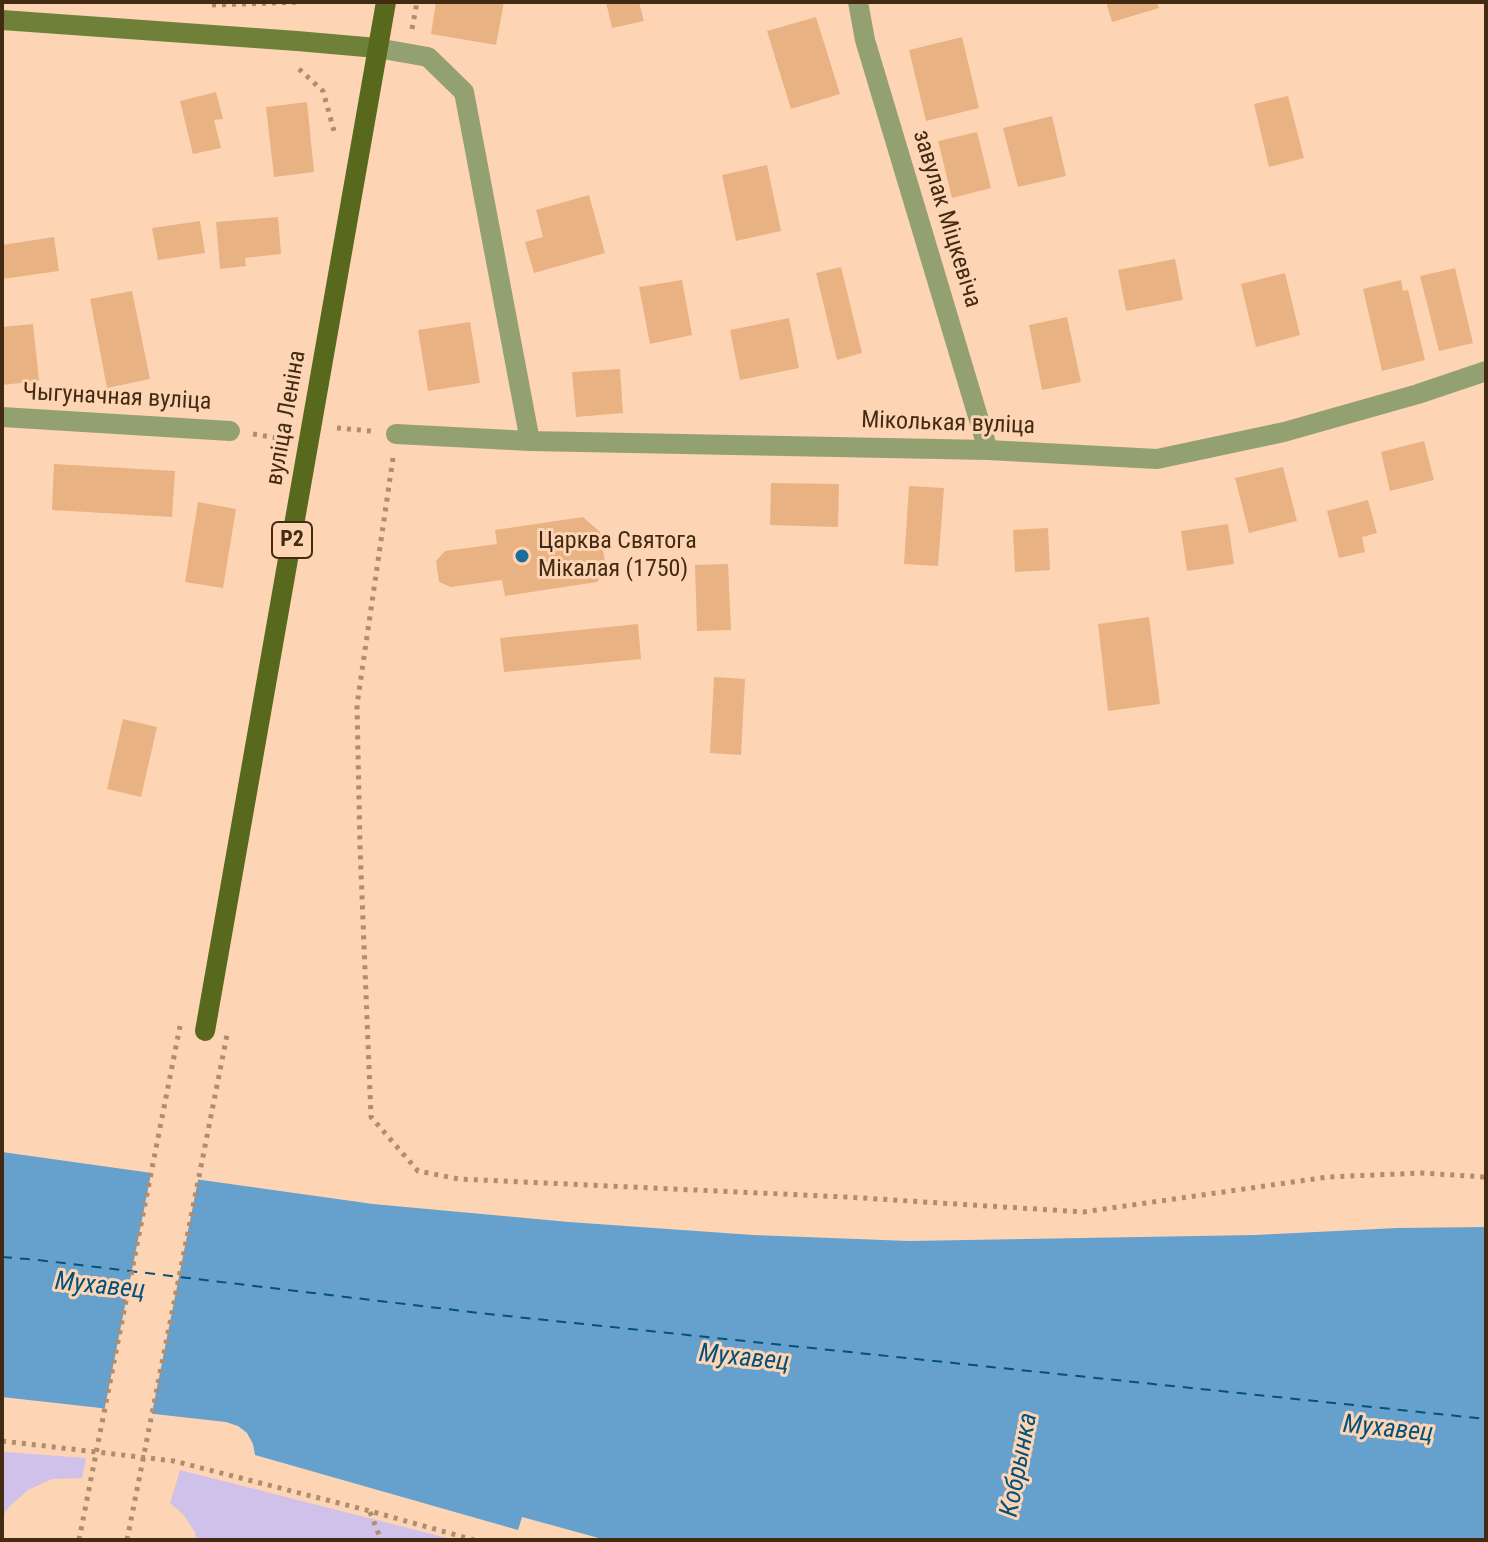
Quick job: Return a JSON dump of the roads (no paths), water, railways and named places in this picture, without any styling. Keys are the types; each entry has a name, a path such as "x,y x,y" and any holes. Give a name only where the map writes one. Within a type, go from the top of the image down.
{"main road":[{"name":"вуліца Леніна","path":"205,1031 386,2"},
{"path":"2,20 377,48"}],"street":[{"name":"завулак Міцкевіча","path":"858,2 865,40 988,450"},
{"path":"377,48 428,57 464,92 530,441"},
{"name":"Міколькая вуліца","path":"396,434 530,441 988,450 1157,459 1284,432 1486,371"},
{"name":"Чыгуначная вуліца","path":"2,417 230,431"}],"water":[{"path":"2,1152 373,1204 753,1235 909,1241 1486,1227 1486,1540 606,1540 522,1517 518,1530 255,1455 247,1433 226,1422 2,1397"}],"place":[{"name":"Царква Святога Мікалая (1750)","path":"522,556"}],"water label":[{"name":"Мухавец","path":"100,1287"},
{"name":"Мухавец","path":"744,1359"},
{"name":"Мухавец","path":"1388,1430"},
{"name":"Кобрынка","path":"1020,1465"}]}
